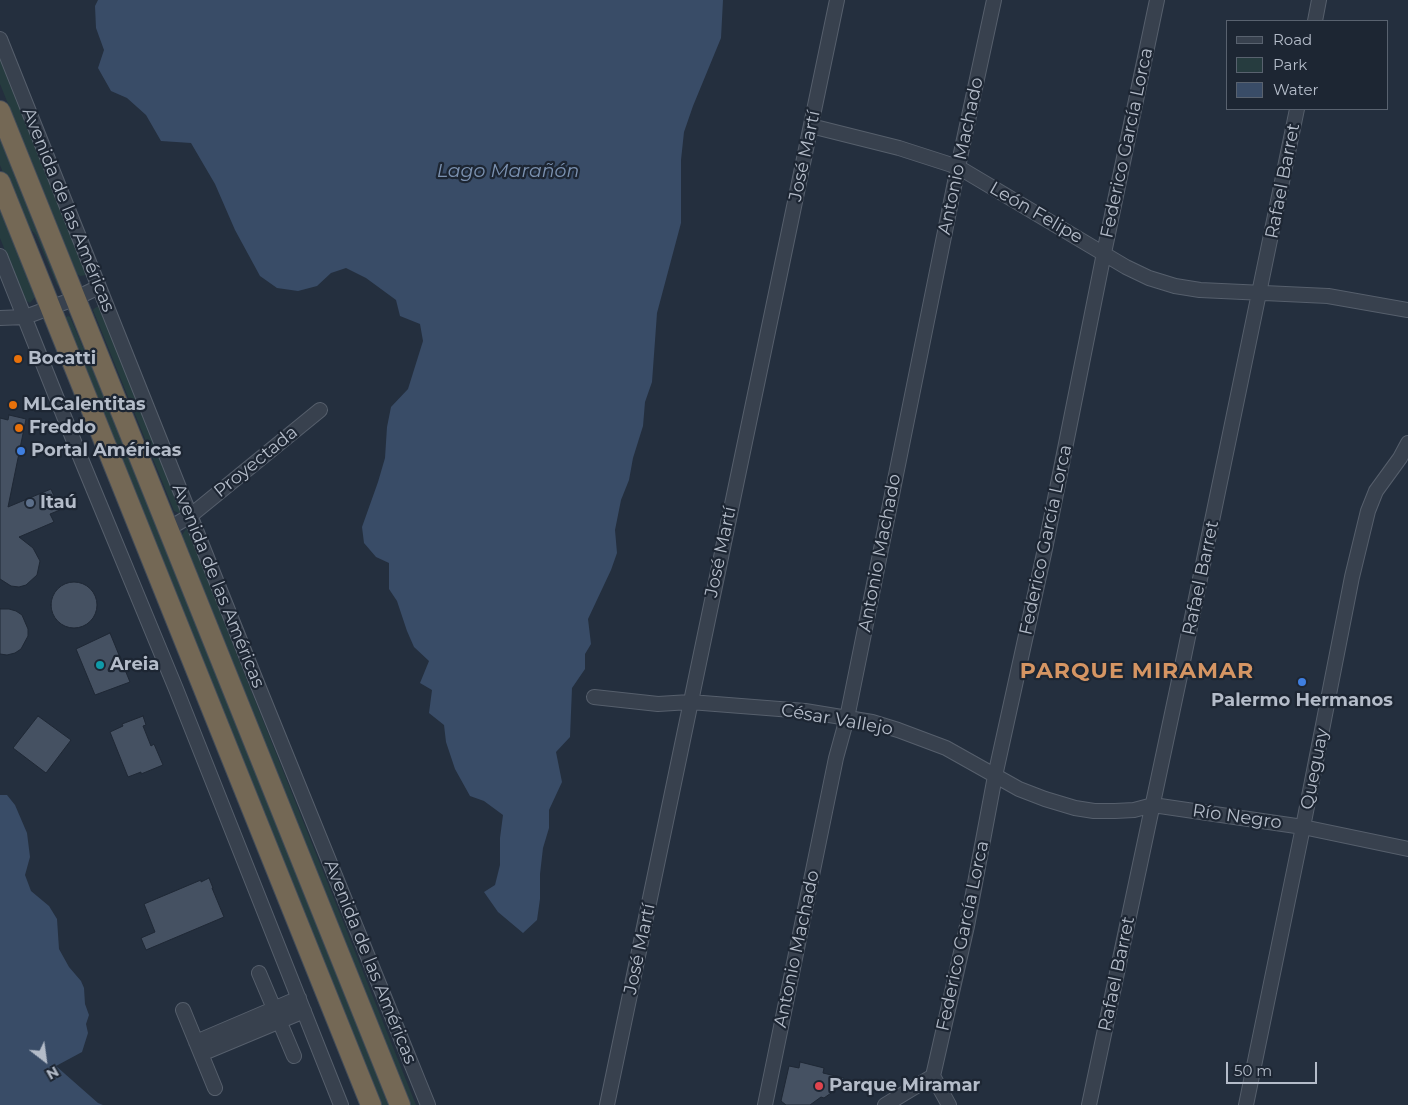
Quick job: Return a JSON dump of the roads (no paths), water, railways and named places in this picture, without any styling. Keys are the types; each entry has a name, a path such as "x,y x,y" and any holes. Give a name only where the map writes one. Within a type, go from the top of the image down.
{"highway":[{"name":"Avenida de las Américas","path":"0,111 74,299 400,1105"},
{"path":"0,182 371,1105"}],"street":[{"name":"José Martí","path":"607,1105 837,0"},
{"name":"Antonio Machado","path":"765,1105 836,758 847,718 958,167 994,0"},
{"name":"Federico García Lorca","path":"933,1076 967,926 995,776 1047,539 1157,0"},
{"path":"1315,20 1319,0"},
{"name":"Avenida de las Américas","path":"0,39 428,1105"},
{"name":"Rafael Barret","path":"1089,1105 1297,110"},
{"name":"León Felipe","path":"811,126 900,148 958,167 1126,267 1149,278 1175,286 1200,290 1328,296 1408,310"},
{"path":"0,256 342,1105"},
{"path":"0,318 25,317 74,299 99,287"},
{"name":"Proyectada","path":"168,530 190,516 320,410"},
{"name":"Queguay","path":"1246,1105 1352,578 1368,511 1376,491 1400,458 1408,443"},
{"name":"César Vallejo","path":"594,697 658,704 690,702 805,711 872,722 946,748 1019,789 1075,808 1094,811 1115,811 1134,810 1153,805"},
{"name":"Río Negro","path":"1153,805 1303,827 1408,849"},
{"path":"259,973 294,1056"},
{"path":"198,1048 302,1004"},
{"path":"183,1010 215,1088"},
{"path":"885,1105 933,1076 949,1105"}],"water":[{"name":"Lago Marañón","path":"98,0 723,0 721,38 684,132 681,160 681,223 657,313 652,382 645,402 643,426 633,458 629,480 621,500 615,530 617,553 588,619 591,644 585,654 585,669 572,688 570,737 556,752 562,782 549,810 549,828 543,848 540,874 540,899 537,920 523,933 498,912 484,892 495,885 500,865 500,838 503,815 484,801 470,796 455,769 446,742 444,725 429,713 432,690 420,683 429,661 414,647 397,601 389,589 389,563 376,557 364,543 362,527 385,458 387,427 391,407 408,389 423,341 420,324 400,316 396,300 366,278 346,268 331,273 317,286 298,291 277,288 260,276 235,230 215,184 191,143 161,141 146,115 127,98 111,91 98,68 104,50 96,28 95,6"},
{"path":"0,795 7,795 15,805 27,833 30,857 25,875 31,891 49,906 57,919 59,949 84,988 85,1004 89,1015 86,1024 88,1033 82,1052 56,1066 98,1103 103,1105 0,1105"}],"place":[{"name":"Bocatti","path":"18,359"},
{"name":"MLCalentitas","path":"13,405"},
{"name":"Freddo","path":"19,428"},
{"name":"Portal Américas","path":"21,451"},
{"name":"Itaú","path":"30,503"},
{"name":"Areia","path":"100,665"},
{"name":"Palermo Hermanos","path":"1302,682"},
{"name":"Parque Miramar","path":"819,1086"}],"district":[{"name":"PARQUE MIRAMAR","path":"1137,672"}]}
